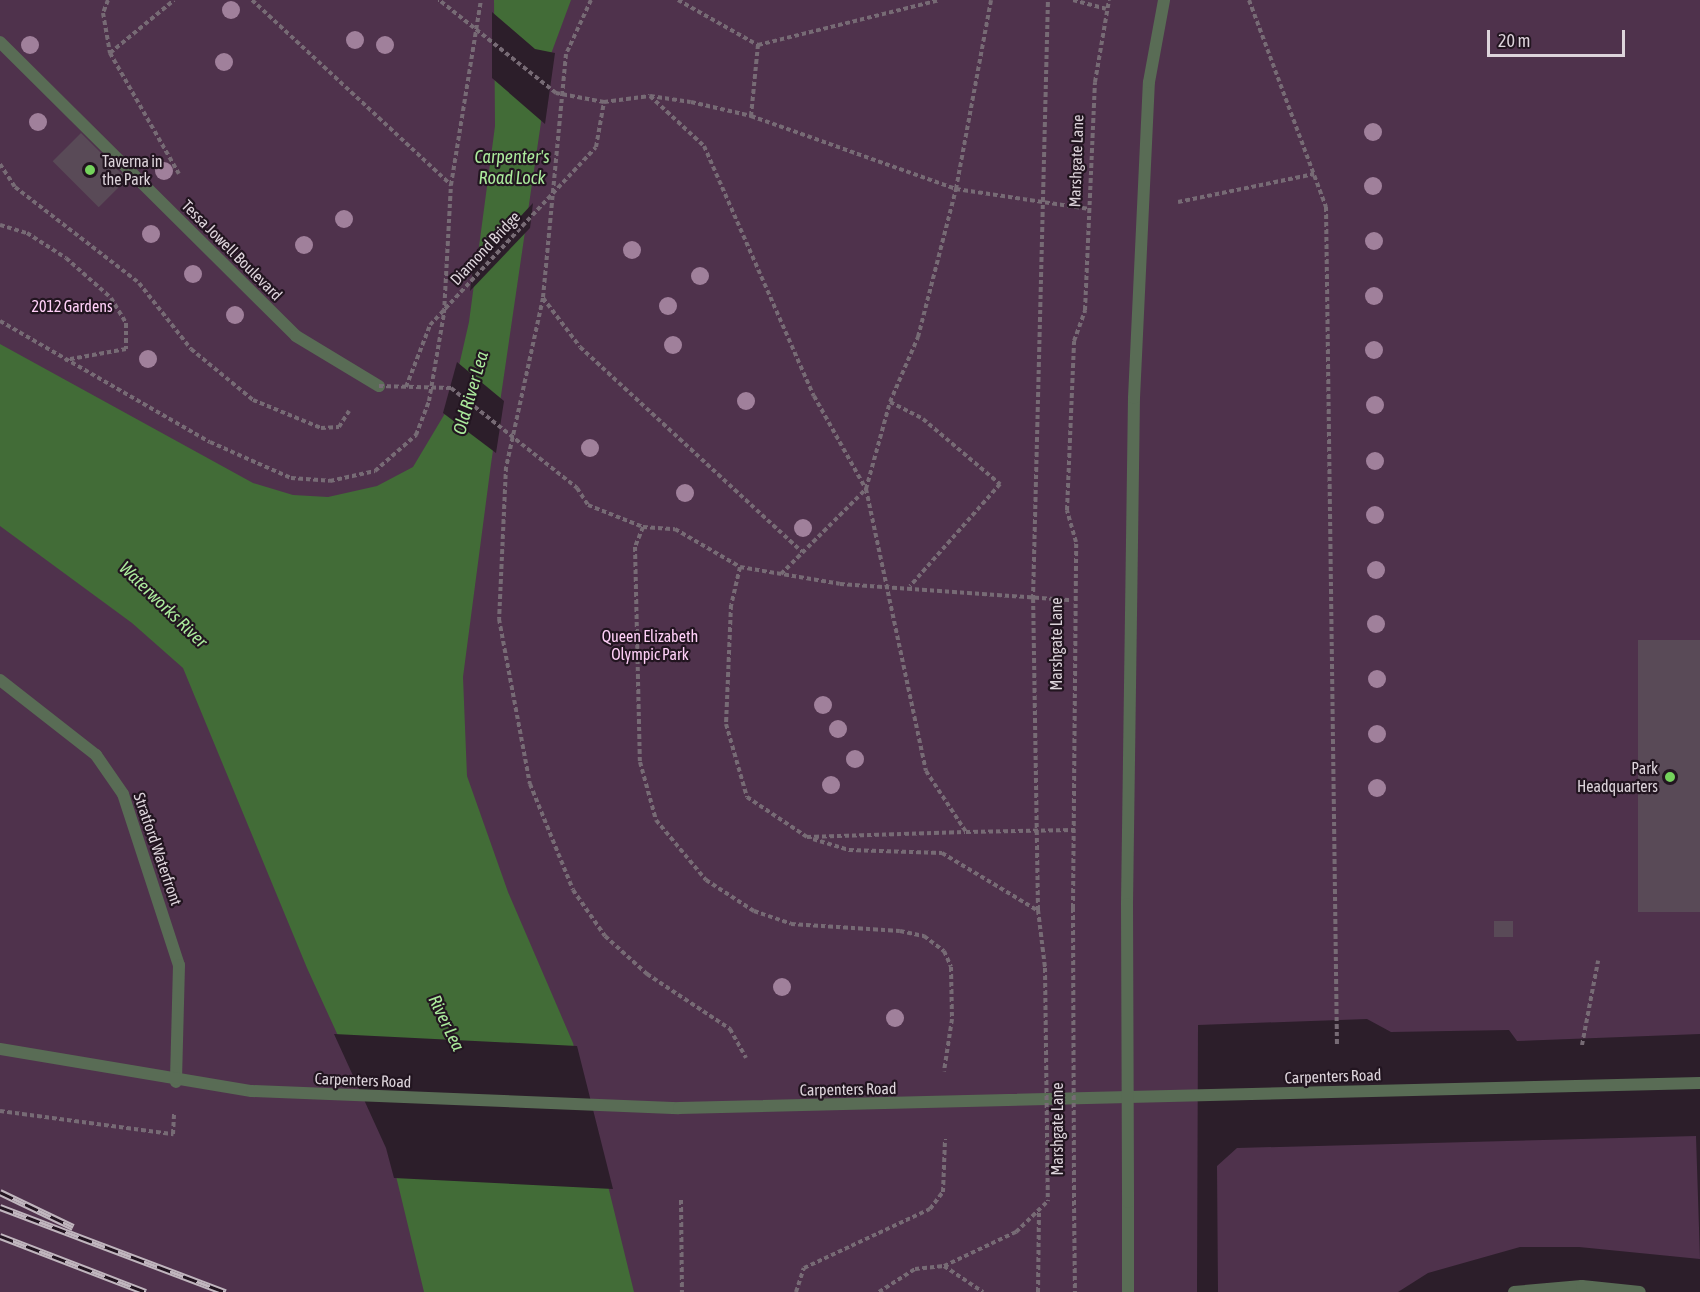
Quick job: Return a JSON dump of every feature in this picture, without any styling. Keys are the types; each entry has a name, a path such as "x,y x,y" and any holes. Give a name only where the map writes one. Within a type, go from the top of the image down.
{"street":[{"path":"1128,1292 1127,904 1134,387 1149,82 1164,0"},
{"name":"Tessa Jowell Boulevard","path":"0,42 296,336 379,386"},
{"name":"Stratford Waterfront","path":"0,680 96,755 123,794 179,965 176,1082"},
{"name":"Carpenters Road","path":"0,1049 176,1082 307,1095 624,1105 944,1105 1700,1083"},
{"path":"1514,1292 1582,1286 1640,1292"}],"path":[{"path":"108,0 103,13 110,52 183,182"},
{"path":"110,52 174,0"},
{"path":"252,0 452,184"},
{"path":"438,0 556,93 604,102 650,96 751,116 956,189 1090,209"},
{"path":"0,321 64,360 210,442 291,478 330,481 375,471 416,435 429,401 444,313 452,184 481,0"},
{"path":"591,0 566,54 543,298 502,509 499,619 530,784 573,890 605,936 647,974 730,1029 746,1058"},
{"path":"678,0 758,45 940,0"},
{"path":"781,574 866,489 890,402 918,337 956,189 991,0"},
{"path":"879,1292 915,1269 944,1266 1016,1232 1048,1202 1045,968 1038,910 1040,828 1033,599 1048,0"},
{"path":"1073,0 1107,9"},
{"name":"Marshgate Lane","path":"1074,1292 1073,908 1075,830 1071,600 1076,542 1067,510 1074,341 1086,310 1095,82 1109,0"},
{"path":"1249,0 1326,207 1337,1045"},
{"path":"751,116 758,45"},
{"path":"650,96 704,146 814,396 866,489 926,771 966,832"},
{"name":"Diamond Bridge","path":"406,387 429,325 596,147 604,102"},
{"path":"0,164 15,187 122,268 191,349 253,400 321,428 339,427 349,411"},
{"path":"1178,202 1314,174"},
{"path":"0,225 27,233 66,258 111,298 126,322 126,349 64,360"},
{"path":"543,298 580,346 802,552"},
{"path":"379,386 451,388 577,488 588,505 643,527 675,529 740,567 781,574 885,585 1033,599 1071,600"},
{"path":"890,402 922,419 1000,484 909,587"},
{"path":"643,527 635,547 640,762 656,820 706,880 754,911 791,924 900,931 924,936 944,951 951,967 944,1074"},
{"path":"740,567 730,605 726,724 747,797 807,837 849,849 942,853 1038,910"},
{"path":"807,837 1040,828 1075,830"},
{"path":"1582,1045 1598,961"},
{"path":"0,1111 173,1134"},
{"path":"796,1292 804,1268 930,1209 943,1192 945,1138"},
{"path":"681,1200 682,1292"},
{"path":"1038,1292 1039,1210"},
{"path":"944,1266 983,1292"}],"green space":[{"name":"Queen Elizabeth Olympic Park","path":"0,0 1700,0 1700,1034 1517,1041 1509,1030 1391,1032 1367,1019 1198,1025 1197,1292 0,1292"},
{"path":"1696,1136 1700,1259 1579,1247 1520,1247 1428,1273 1398,1292 1218,1292 1217,1166 1237,1148"}],"water":[{"path":"494,0 571,0 551,54 491,464 463,677 467,776 508,892 573,1043 634,1292 424,1292 389,1147 307,968 183,668 132,623 0,526 0,344 253,483 293,495 328,497 377,486 413,467 450,405 469,322 495,126"}],"pier":[{"path":"492,12 535,49 555,53 545,124 492,78"},
{"path":"533,203 530,228 470,291 473,267"},
{"path":"457,362 504,401 496,453 443,413"},
{"path":"334,1034 577,1046 613,1189 394,1178 386,1148"}],"building":[{"name":"Taverna in the Park","path":"81,133 127,179 99,207 53,161"},
{"name":"Park Headquarters","path":"1638,640 1700,640 1700,912 1638,912"},
{"path":"1494,921 1513,921 1513,937 1494,937"}],"railway":[{"path":"0,1192 73,1227"},
{"path":"0,1207 225,1292"},
{"path":"0,1236 146,1292"}],"place":[{"name":"Taverna in the Park","path":"90,170"},
{"name":"Park Headquarters","path":"1670,777"}],"water label":[{"name":"Carpenter's Road Lock","path":"512,168"},
{"name":"Old River Lea","path":"471,393"},
{"name":"Waterworks River","path":"163,605"},
{"name":"River Lea","path":"446,1023"}],"park label":[{"name":"2012 Gardens","path":"72,306"}]}
